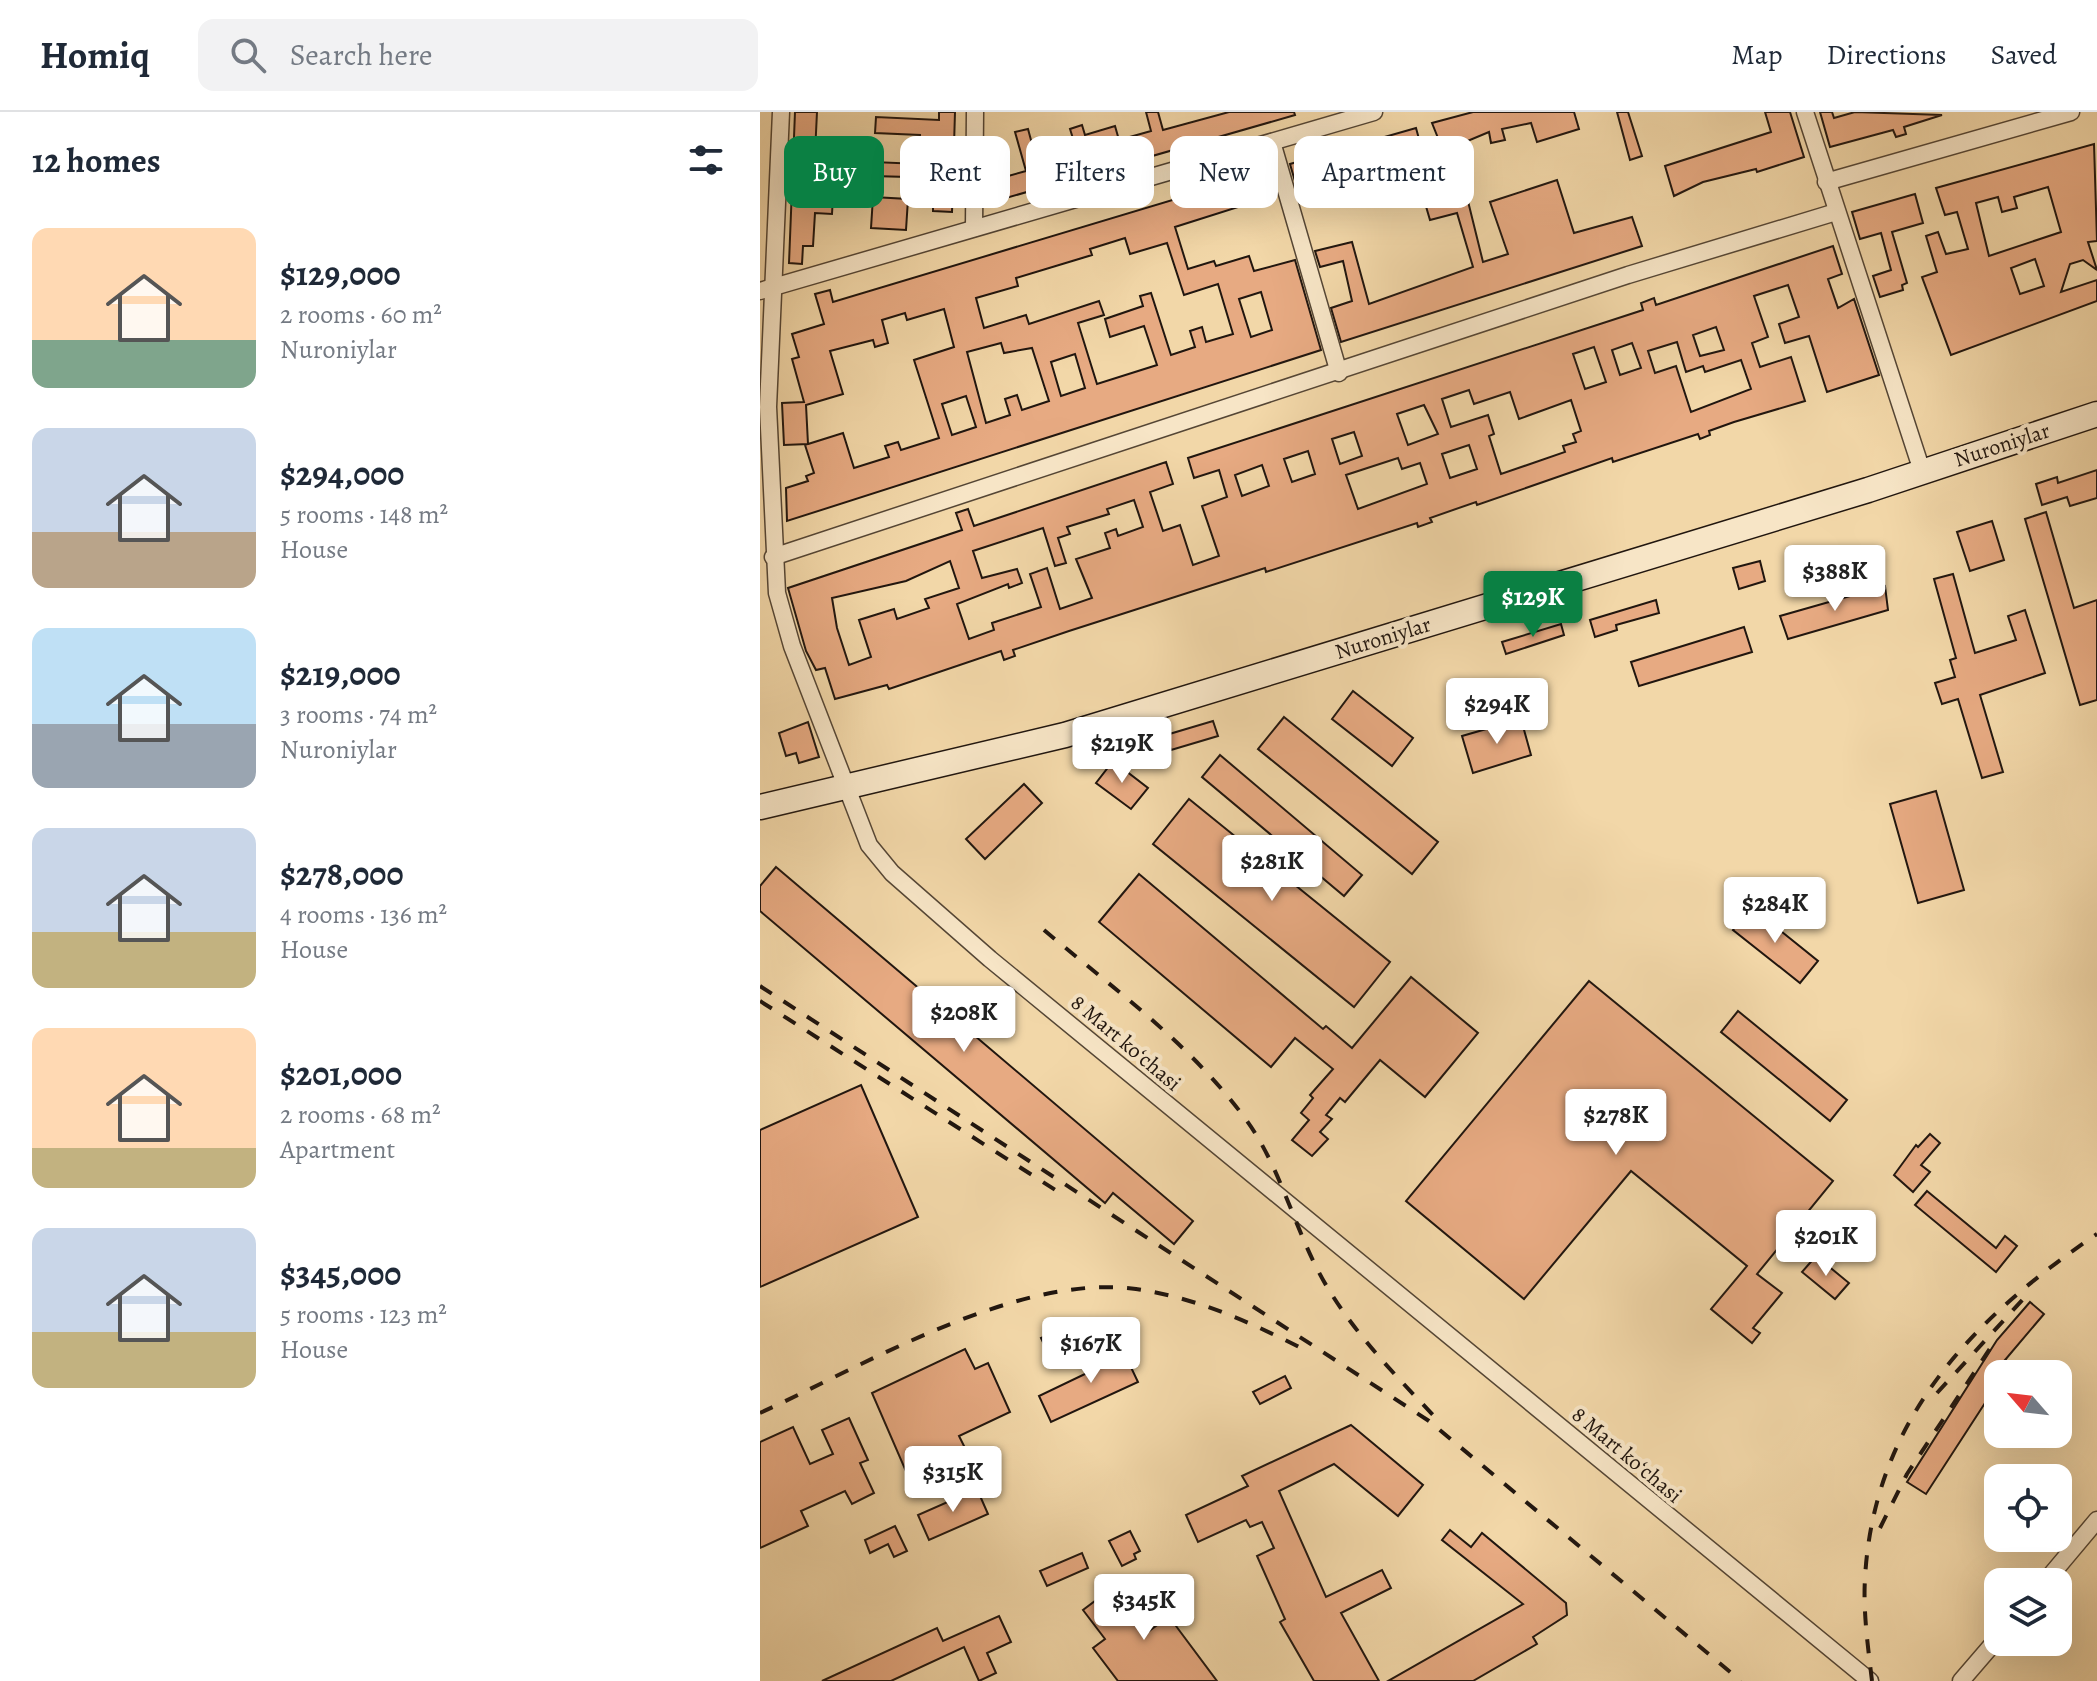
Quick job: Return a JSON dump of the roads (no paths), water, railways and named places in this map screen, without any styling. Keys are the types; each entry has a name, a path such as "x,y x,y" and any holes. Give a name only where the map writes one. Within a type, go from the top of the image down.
{"main road":[{"name":"Nuroniylar","path":"760,807 1065,735 1922,471 2097,414"}],"street":[{"name":"8 Mart koʻchasi","path":"781,112 766,290 766,529 777,593 792,646 869,845 903,883 1196,1130 1870,1681"},
{"path":"974,228 975,112"},
{"path":"1278,140 1374,112"},
{"path":"1805,112 1922,471"},
{"path":"1826,182 2071,112"},
{"path":"1278,163 1339,373"},
{"path":"766,290 1170,171"},
{"path":"773,557 1339,373 1628,275 1836,212"},
{"path":"2057,1568 2097,1520"},
{"path":"1961,1681 1984,1654"}],"railway":[{"path":"1044,930 1151,1019 1225,1093 1260,1140 1317,1270 1329,1290 1365,1340 1434,1416"},
{"path":"760,986 1429,1421 1741,1681"},
{"path":"760,1001 1057,1191"},
{"path":"1872,1681 1865,1591 1872,1521 1888,1469 1910,1421 1938,1378 1971,1338 2052,1266 2097,1234"},
{"path":"760,1413 895,1348 993,1308 1043,1295 1090,1288 1136,1289 1203,1305 1307,1351"},
{"path":"1937,1393 2026,1296"},
{"path":"1880,1528 1907,1474 1997,1338"}]}
